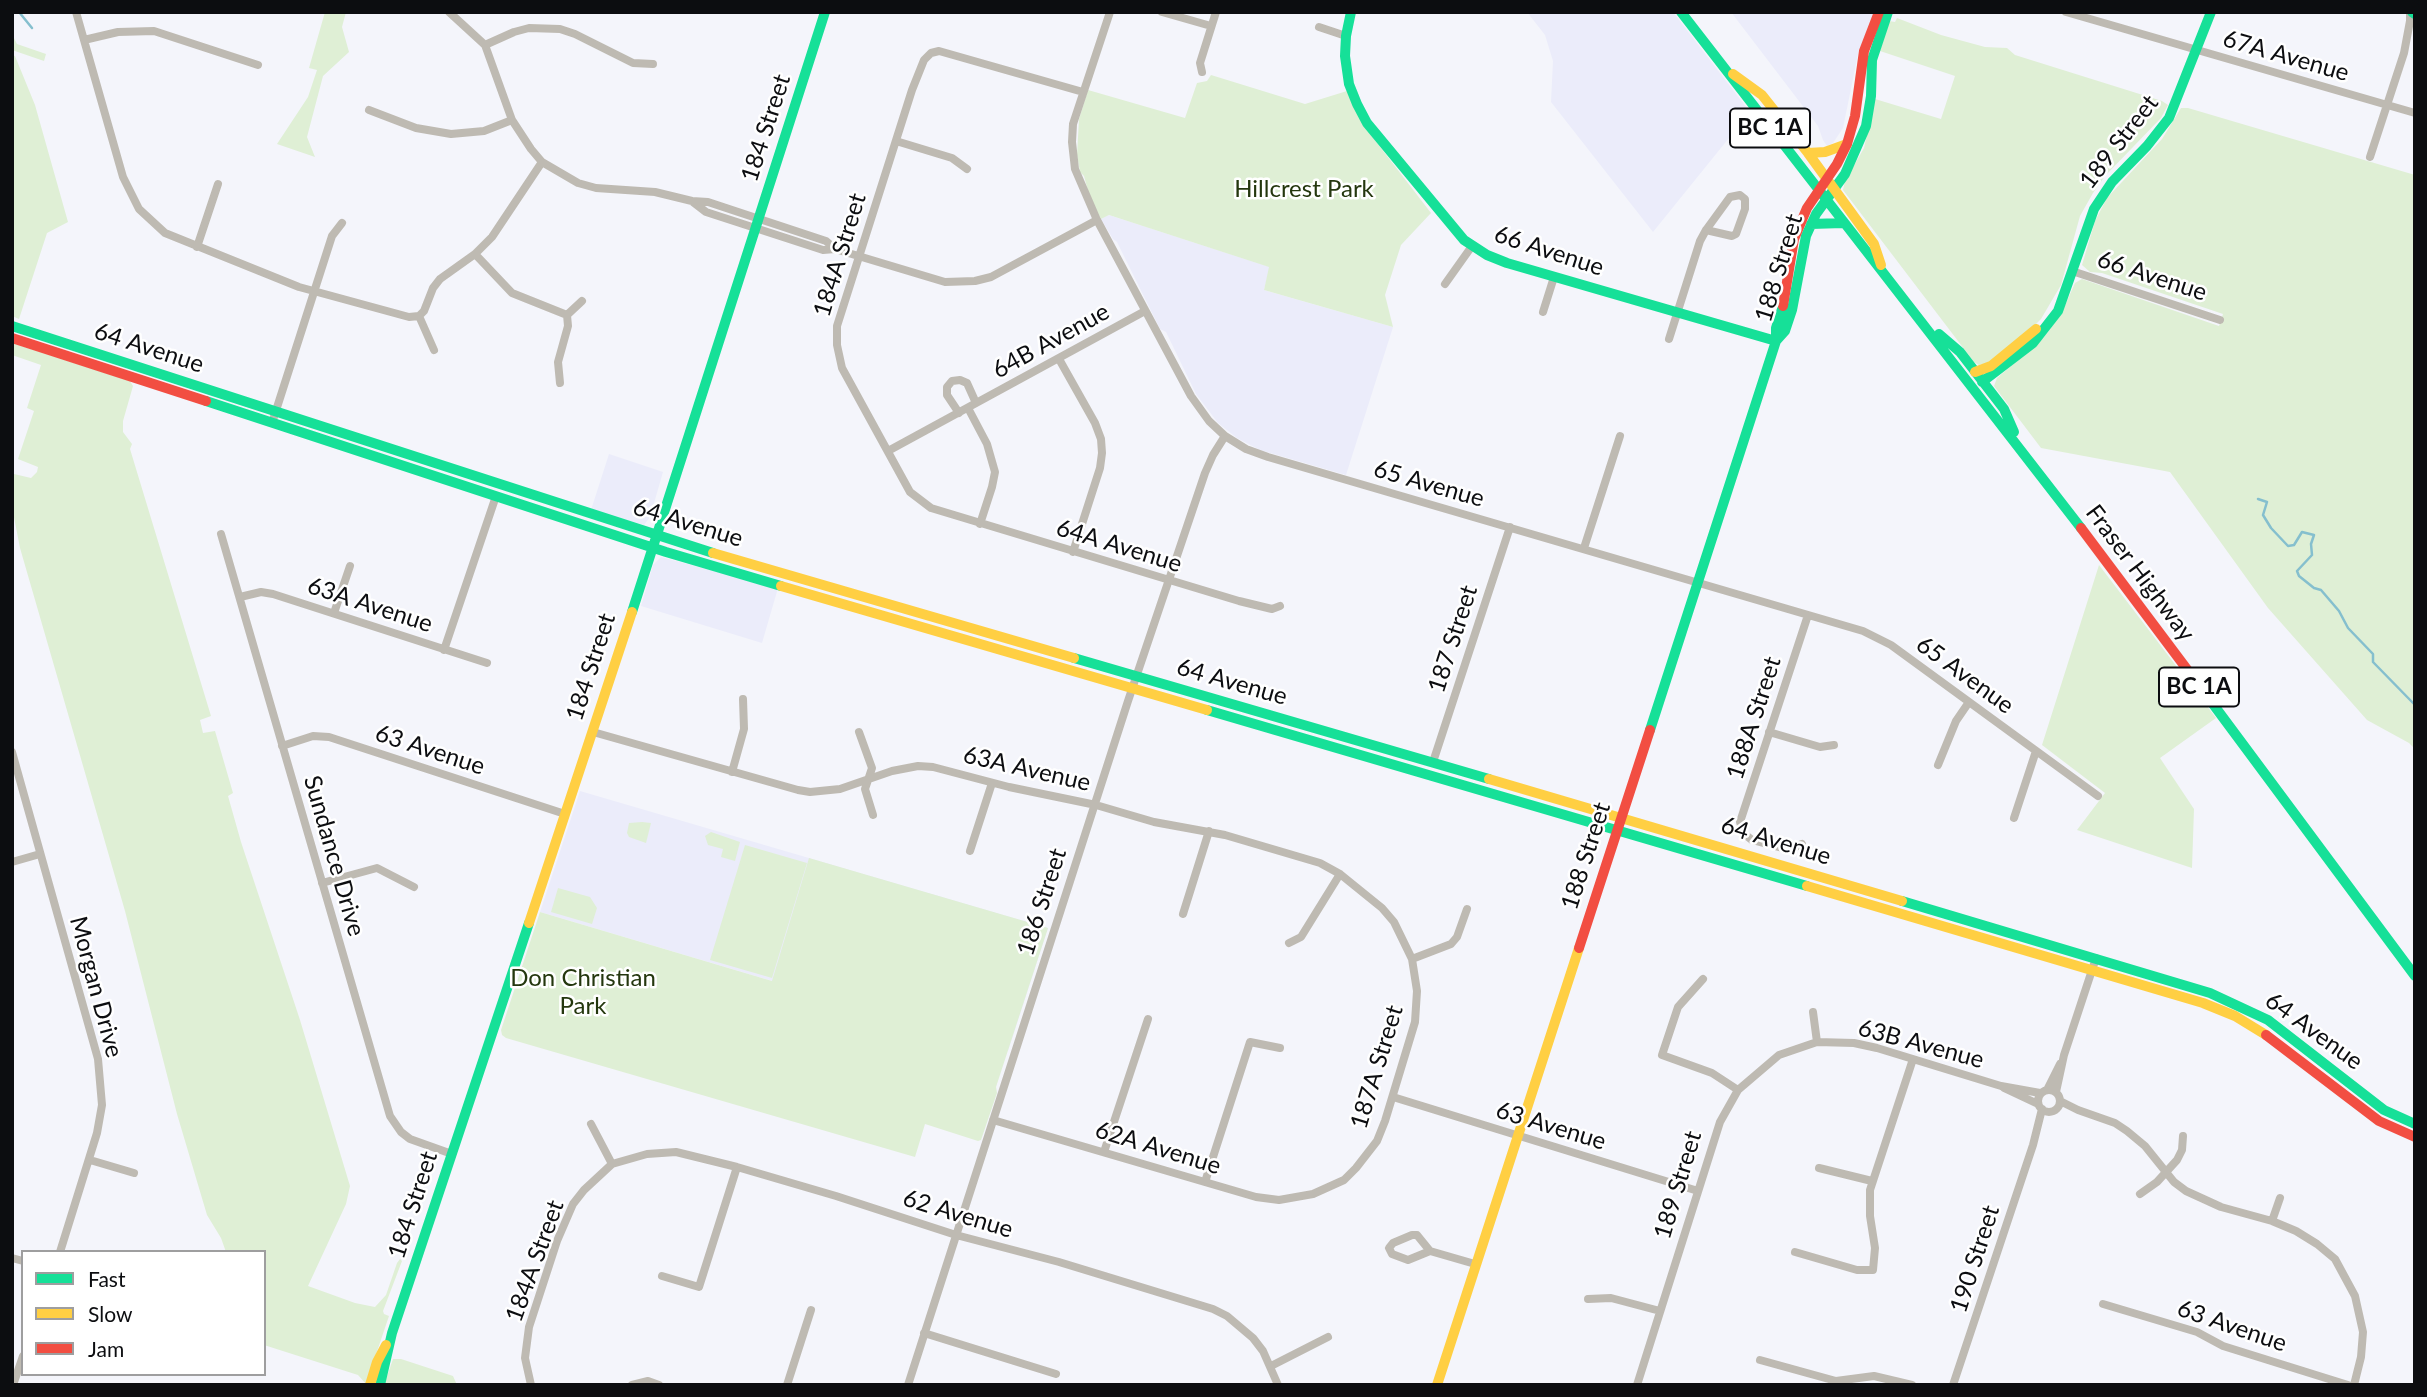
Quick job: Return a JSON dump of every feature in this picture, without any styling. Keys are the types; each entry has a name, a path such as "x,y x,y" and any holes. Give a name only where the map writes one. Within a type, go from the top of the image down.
{"main road":[{"name":"184 Street","path":"380,1385 392,1333 593,732 825,12"},
{"path":"1346,36 1351,12"},
{"name":"Fraser Highway","path":"1681,12 1958,367 2415,976"},
{"name":"188 Street","path":"1437,1385 1776,341 1776,328 1785,300 1794,239 1801,220 1847,144 1856,116 1864,51 1880,12"},
{"name":"188 Street","path":"1776,341 1785,331 1801,253 1811,224 1852,160 1866,126 1871,96 1872,60 1888,12"},
{"name":"189 Street","path":"1982,382 2033,343 2058,311 2094,209 2112,183 2166,121 2210,13"},
{"name":"66 Avenue","path":"1346,36 1345,56 1349,84 1367,123 1452,228 1472,246 1496,259 1776,341"},
{"name":"Fraser Highway","path":"1722,65 1762,95 1808,153 1874,244 1884,273"},
{"path":"1808,153 1825,152 1847,144"},
{"path":"1811,224 1843,223"},
{"name":"189 Street","path":"1975,372 1991,366 2028,338 2043,323 2063,294"},
{"name":"Fraser Highway","path":"1918,316 1960,352 2004,409 2025,455"},
{"name":"64 Avenue","path":"12,326 655,535 1621,817 2210,993 2252,1011 2288,1034 2384,1110 2415,1124"},
{"name":"64 Avenue","path":"12,338 652,547 1617,829 2224,1011 2273,1039 2379,1121 2415,1137"},
{"path":"1958,367 1979,383 1982,382"},
{"path":"1374,759 1385,756 1428,766 1433,762"},
{"path":"1835,894 1854,887"},
{"name":"Fraser Highway","path":"2373,919 2415,961"},
{"path":"2224,1011 2237,1011 2280,1036 2288,1034"},
{"name":"184 Street","path":"370,1385 377,1362 392,1333"}],"street":[{"path":"76,12 123,177 139,209 165,233 314,291 409,317 419,316 440,279 475,254 503,223 542,162"},
{"path":"449,12 485,45 518,132 542,162 578,183 596,188 655,192 692,201 706,212 757,223 823,250 835,249 946,282 975,281 1005,270 1097,220"},
{"name":"65 Avenue","path":"1110,12 1073,124 1073,157 1079,181 1191,396 1209,421 1225,436 1246,449 1268,457 1863,631 1881,639 2098,796"},
{"path":"1163,12 1211,26"},
{"path":"1202,72 1200,63 1216,12"},
{"name":"67A Avenue","path":"2066,12 2415,113"},
{"path":"2370,157 2404,53 2412,13"},
{"path":"1319,27 1346,36"},
{"path":"485,45 529,28 560,29 633,63 653,64"},
{"path":"84,40 118,32 154,31 258,65"},
{"path":"2404,53 2415,33"},
{"name":"184A Street","path":"946,514 931,508 910,492 842,368 837,345 837,326 896,141 924,60 931,53 939,51 1083,92"},
{"path":"369,110 416,128 452,134 484,131 512,120"},
{"path":"896,141 952,158 967,169"},
{"path":"197,247 218,184"},
{"path":"1669,339 1700,241 1706,230 1730,197 1740,195 1745,199 1746,204 1736,234 1732,236 1706,230"},
{"path":"272,423 335,230 342,223"},
{"path":"1445,284 1472,246"},
{"path":"475,254 512,293 567,315"},
{"name":"66 Avenue","path":"2072,271 2220,320"},
{"path":"1543,312 1554,277"},
{"path":"567,315 582,301"},
{"name":"64B Avenue","path":"888,451 1145,311"},
{"path":"560,383 558,362 568,326 567,315"},
{"path":"419,316 435,350"},
{"path":"1059,359 1095,423 1101,439 1100,468 1073,552"},
{"name":"64B Avenue","path":"958,413 947,395 947,387 952,381 967,383 976,403"},
{"path":"968,408 987,444 995,472 980,524"},
{"name":"186 Street","path":"908,1385 1133,688 1205,473 1225,436"},
{"path":"1584,548 1620,436"},
{"path":"444,650 496,496"},
{"name":"64A Avenue","path":"946,514 1261,607 1272,609 1280,606"},
{"name":"187 Street","path":"1433,762 1510,527"},
{"name":"Sundance Drive","path":"221,534 390,1116 401,1132 410,1139 452,1153"},
{"path":"334,613 350,566"},
{"name":"63A Avenue","path":"240,597 267,592 487,663"},
{"name":"188A Street","path":"1743,833 1740,822 1808,615"},
{"path":"732,772 744,729 743,699"},
{"path":"1938,765 1952,729 1969,702"},
{"name":"63A Avenue","path":"593,732 786,788 810,792 840,789 892,771 918,766 948,770 992,783 1096,805 1154,822 1209,831 1320,863 1340,874 1368,895 1388,915 1403,937 1412,959"},
{"path":"859,732 872,768 865,789 873,815"},
{"path":"1769,732 1820,747 1834,745"},
{"name":"63 Avenue","path":"282,746 313,736 329,737 565,814"},
{"path":"2014,818 2036,751"},
{"name":"Morgan Drive","path":"12,752 98,1059 102,1105 90,1160 61,1250"},
{"path":"971,851 992,783"},
{"path":"1183,914 1209,831"},
{"name":"64 Avenue","path":"1743,833 1752,840 1780,848 1793,848 1802,844"},
{"path":"12,862 40,854"},
{"path":"322,883 377,868 414,887"},
{"path":"1289,943 1301,937 1340,874"},
{"path":"1412,959 1451,944 1457,937 1467,909"},
{"path":"2049,1107 2056,1092 2064,1055 2096,958"},
{"name":"187A Street","path":"1314,1194 1344,1180 1368,1155 1377,1141 1415,1022 1417,991 1412,959"},
{"path":"1703,979 1678,1007 1662,1055 1719,1076 1738,1090"},
{"path":"1813,1012 1817,1042"},
{"path":"1104,1152 1148,1018"},
{"path":"1205,1182 1250,1042 1280,1048"},
{"name":"189 Street","path":"1637,1385 1720,1122 1738,1090 1762,1067 1779,1055 1817,1042"},
{"name":"63B Avenue","path":"1817,1042 1854,1044 1913,1059 2001,1086 2049,1107 2078,1110 2102,1118 2127,1131 2145,1146 2180,1187 2203,1200 2272,1221 2317,1244 2334,1259 2355,1296 2363,1332 2361,1357 2354,1385"},
{"path":"2043,1091 2064,1055"},
{"path":"1795,1252 1857,1270 1873,1270 1875,1248 1869,1202 1872,1181 1913,1059"},
{"name":"63B Avenue","path":"2001,1086 2056,1092"},
{"name":"190 Street","path":"1953,1385 2033,1145 2049,1107 2043,1091"},
{"name":"63 Avenue","path":"1393,1097 1698,1191"},
{"name":"62A Avenue","path":"993,1120 1268,1200 1288,1200 1314,1194"},
{"path":"591,1124 612,1164"},
{"path":"2140,1194 2157,1182 2177,1160 2182,1150 2183,1136"},
{"name":"62 Avenue","path":"612,1164 647,1154 676,1152 703,1157 845,1198 956,1235 1059,1262 1213,1309 1253,1338 1271,1366"},
{"path":"90,1160 134,1173"},
{"name":"184A Street","path":"531,1385 525,1358 529,1327 557,1241 573,1204 612,1164"},
{"path":"662,1276 699,1287 737,1167"},
{"path":"1819,1168 1872,1181"},
{"path":"2272,1221 2280,1198"},
{"path":"1430,1251 1408,1260 1392,1254 1389,1248 1393,1243 1412,1235 1422,1238 1430,1251 1475,1265"},
{"path":"1588,1299 1611,1298 1660,1311"},
{"name":"63 Avenue","path":"2102,1304 2197,1332 2223,1346 2348,1385"},
{"path":"787,1385 811,1310"},
{"path":"924,1333 1056,1374"},
{"path":"1278,1385 1271,1366 1328,1337"},
{"path":"1760,1360 1836,1381 1874,1376 1913,1385"},
{"path":"13,1385 21,1362"},
{"path":"632,1385 648,1381 659,1385"}],"shaded area":[{"path":"1527,12 1673,12 1750,112 1653,232 1551,102 1553,61 1545,35"},
{"path":"1731,12 1874,12 1858,54 1843,128 1833,143 1827,146 1818,126"},
{"path":"1109,215 1270,267 1264,290 1393,327 1346,475 1260,450 1237,438 1218,423 1196,394 1166,332 1160,329 1117,242 1101,219"},
{"path":"609,454 663,472 650,517 644,525 591,510"},
{"path":"661,557 778,588 762,643 641,606 653,565"},
{"path":"580,791 1048,928 1008,1051 540,912"}],"green space":[{"path":"325,12 346,12 342,27 349,52 323,76 307,137 315,157 277,144 308,97 317,70 309,68"},
{"path":"1897,18 1941,35 1985,47 2007,48 2015,55 2168,105 2161,118 2105,176 2093,193 2080,216 2061,285 2041,319 1990,363 1979,365 1974,362 1843,190 1845,181 1864,148 1875,99 1941,119 1955,76 1880,51 1889,21 1895,22"},
{"path":"12,34 17,44 46,54 44,61 12,50"},
{"path":"12,55 15,56 35,105 68,222 47,233 19,319 12,316"},
{"name":"Hillcrest Park","path":"1211,75 1305,104 1347,91 1367,130 1431,213 1401,245 1385,295 1393,327 1264,290 1269,267 1109,215 1101,219 1080,172 1077,155 1079,119 1088,90 1185,118 1197,83 1207,81"},
{"path":"2181,108 2415,175 2415,749 2367,720 2268,608 2170,472 2041,448 1994,386 1997,378 2048,332 2062,312 2075,283 2082,279 2219,326 2223,314 2102,273 2090,272 2082,265 2095,221 2107,198 2162,139"},
{"path":"12,343 130,381 133,386 123,421 123,432 132,444 130,449 211,716 200,720 203,733 215,731 233,793 228,796 241,842 300,1020 350,1186 346,1204 308,1286 355,1303 375,1307 386,1295 397,1263 400,1259 402,1261 383,1311 389,1316 366,1384 358,1375 266,1346 266,1250 225,1250 207,1215 177,1114 125,911 20,548 12,507 12,480 14,474 31,478 37,472 38,467 18,459 34,411 27,408 41,365 12,355"},
{"path":"2099,565 2216,718 2160,758 2194,809 2192,868 2077,830 2105,793 2042,745"},
{"path":"629,823 651,823 646,843 629,837 627,833"},
{"path":"711,832 740,842 735,861 721,857 723,849 708,845 705,836"},
{"path":"745,845 807,863 772,978 710,960"},
{"name":"Don Christian Park","path":"809,858 1048,928 981,1140 925,1124 915,1157 502,1035 501,1030 540,912 772,981"},
{"path":"558,888 590,897 597,908 592,924 551,912"},
{"path":"393,1359 401,1359 453,1376 457,1385 384,1385"}],"waterway":[{"path":"19,12 32,28"},
{"path":"2258,499 2267,502 2263,515 2288,546 2294,545 2302,532 2314,535 2312,555 2297,571 2299,576 2321,590 2339,611 2348,628 2373,654 2373,662 2415,705"}],"traffic: fast":[{"path":"632,612 825,12"},
{"path":"1351,12 1345,56 1349,84 1357,104 1367,123 1464,240 1487,255 1507,263 1776,341"},
{"path":"1681,12 2081,528"},
{"path":"1776,341 1785,331 1792,310 1806,236 1816,214 1845,174 1866,126 1871,96 1872,60 1888,12"},
{"path":"1982,382 2033,343 2058,311 2094,209 2112,182 2147,146 2169,118 2211,12"},
{"path":"1811,224 1843,223"},
{"path":"1650,730 1776,341 1776,328 1783,306"},
{"path":"12,326 713,553"},
{"path":"1939,334 1960,352 2004,409 2014,432"},
{"path":"206,401 666,552 781,586"},
{"path":"1074,658 1489,779"},
{"path":"2207,696 2415,976"},
{"path":"1207,710 1807,886"},
{"path":"1902,901 2210,993 2268,1020 2384,1110 2415,1124"},
{"path":"380,1385 392,1333 529,923"}],"traffic: slow":[{"path":"1733,74 1762,95 1808,153 1874,244 1881,265"},
{"path":"1808,153 1825,152 1847,144"},
{"path":"1975,372 1991,366 2036,329"},
{"path":"713,553 1074,658"},
{"path":"781,586 1207,710"},
{"path":"529,923 632,612"},
{"path":"1489,779 1902,901"},
{"path":"1807,886 2203,1003 2235,1016 2266,1035"},
{"path":"1437,1385 1579,948"},
{"path":"370,1385 386,1345"}],"traffic: jam":[{"path":"1783,306 1794,239 1807,208 1837,164 1847,144 1855,116 1864,51 1879,12"},
{"path":"12,338 206,401"},
{"path":"2081,528 2207,696"},
{"path":"1579,948 1650,730"},
{"path":"2266,1035 2379,1121 2415,1137"}]}
